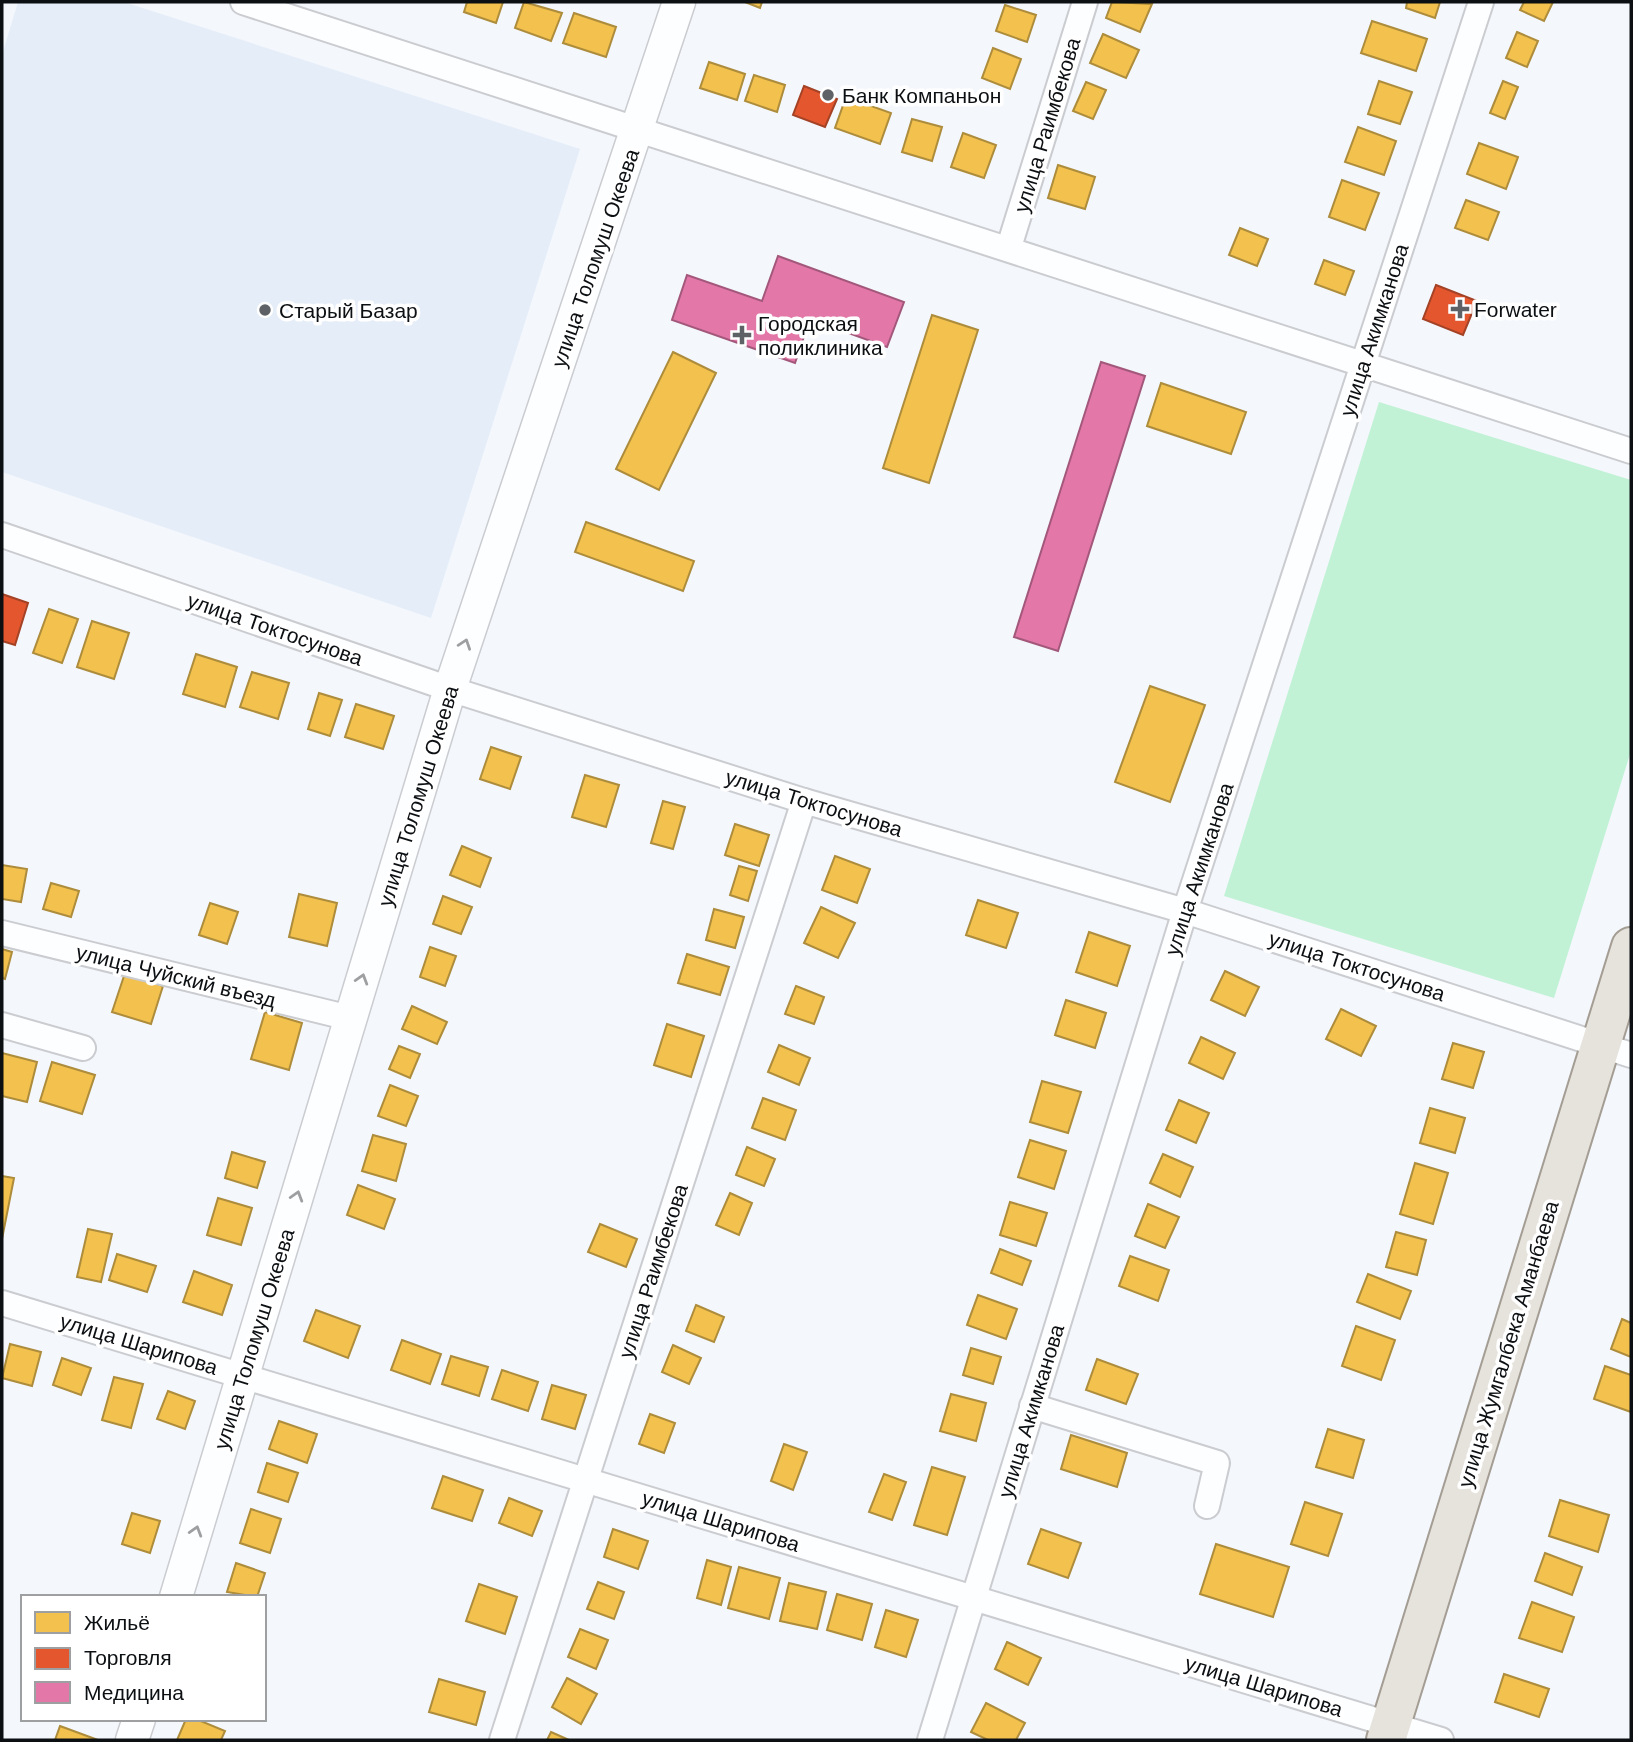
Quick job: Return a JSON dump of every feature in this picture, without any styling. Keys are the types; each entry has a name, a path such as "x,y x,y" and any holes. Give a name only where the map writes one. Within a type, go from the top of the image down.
{"main road":[{"name":"улица Жумгалбека Аманбаева","path":"1388,1733 1616,1050 1631,947"}],"street":[{"path":"243,2 282,8 638,129 1009,247 1631,451"},
{"name":"улица Толомуш Океева","path":"177,1595 450,689 679,2"},
{"name":"улица Раимбекова","path":"1009,247 1085,2"},
{"name":"улица Акимканова","path":"930,1740 1185,911 1481,2"},
{"name":"улица Токтосунова","path":"2,535 450,689 804,801 1185,911 1616,1050"},
{"name":"улица Раимбекова","path":"502,1740 804,801"},
{"name":"улица Чуйский въезд","path":"2,933 350,1018"},
{"path":"2,1025 83,1048"},
{"name":"улица Шарипова","path":"2,1303 975,1598 1388,1733 1441,1740"},
{"path":"1032,1406 1217,1463 1207,1506"},
{"path":"132,1740 138,1721"}],"shaded area":[{"name":"Старый Базар","path":"18,2 124,2 580,149 431,618 2,472 2,55"}],"green space":[{"path":"1379,402 1631,480 1631,751 1554,998 1224,896"}],"building: Жильё":[{"path":"467,2 503,2 496,23 464,12"},
{"path":"524,2 562,13 551,41 515,28"},
{"path":"745,2 762,2 760,8"},
{"path":"1112,2 1152,4 1140,32 1106,18"},
{"path":"1407,2 1440,2 1435,18 1406,8"},
{"path":"1524,2 1553,2 1544,21 1520,10"},
{"path":"1005,5 1036,15 1027,42 996,31"},
{"path":"574,13 616,27 606,57 563,43"},
{"path":"1372,21 1427,39 1416,71 1361,53"},
{"path":"1517,32 1538,41 1527,67 1506,58"},
{"path":"1103,34 1139,50 1126,78 1090,63"},
{"path":"993,48 1021,59 1010,89 982,78"},
{"path":"709,62 745,74 737,100 700,88"},
{"path":"754,75 785,85 777,112 745,101"},
{"path":"1379,81 1412,92 1400,124 1368,114"},
{"path":"1503,81 1518,87 1505,119 1490,113"},
{"path":"1086,82 1106,90 1093,119 1073,111"},
{"path":"846,97 891,113 880,144 835,128"},
{"path":"912,119 942,127 932,161 902,152"},
{"path":"1358,127 1396,141 1384,175 1345,162"},
{"path":"963,133 996,145 984,178 951,167"},
{"path":"1479,143 1518,157 1506,189 1467,174"},
{"path":"1058,165 1095,177 1085,209 1048,198"},
{"path":"1342,180 1379,193 1365,230 1329,217"},
{"path":"1466,200 1499,212 1488,240 1455,228"},
{"path":"1240,228 1268,239 1257,266 1229,255"},
{"path":"1324,260 1354,271 1345,295 1315,284"},
{"path":"932,315 978,330 929,483 883,468"},
{"path":"673,352 716,373 659,490 616,469"},
{"path":"1161,383 1246,412 1231,454 1147,426"},
{"path":"586,522 694,561 683,591 575,552"},
{"path":"49,609 78,619 62,663 33,653"},
{"path":"92,621 129,633 114,679 77,667"},
{"path":"196,654 237,667 225,707 183,694"},
{"path":"252,672 289,683 278,719 240,707"},
{"path":"1150,686 1205,705 1170,802 1115,782"},
{"path":"319,693 342,700 330,736 308,729"},
{"path":"356,704 394,716 383,749 345,737"},
{"path":"491,747 521,757 510,789 480,779"},
{"path":"585,775 619,785 606,827 572,817"},
{"path":"663,801 685,807 673,849 651,843"},
{"path":"735,824 769,835 759,866 725,855"},
{"path":"462,846 491,858 480,887 450,875"},
{"path":"835,856 870,869 857,903 822,890"},
{"path":"2,865 27,869 21,902 2,899"},
{"path":"739,866 757,871 748,901 730,895"},
{"path":"51,883 79,891 71,917 43,909"},
{"path":"299,894 337,903 327,946 289,937"},
{"path":"443,896 472,907 461,934 433,924"},
{"path":"978,900 1018,913 1006,948 966,935"},
{"path":"210,903 238,912 227,944 199,935"},
{"path":"821,907 855,923 838,958 804,943"},
{"path":"714,909 744,917 735,948 706,940"},
{"path":"1089,932 1130,946 1117,986 1076,972"},
{"path":"430,947 456,956 445,986 420,977"},
{"path":"2,949 12,952 5,979 2,978"},
{"path":"687,954 729,967 720,995 678,983"},
{"path":"1225,971 1259,987 1245,1016 1211,1000"},
{"path":"125,973 163,986 151,1024 112,1012"},
{"path":"796,986 824,997 814,1024 785,1014"},
{"path":"1066,1000 1106,1013 1095,1048 1055,1035"},
{"path":"412,1006 447,1022 437,1044 402,1029"},
{"path":"1341,1009 1376,1026 1361,1056 1326,1039"},
{"path":"265,1012 302,1023 289,1070 251,1059"},
{"path":"667,1024 704,1036 691,1077 654,1065"},
{"path":"1201,1037 1235,1053 1223,1079 1189,1063"},
{"path":"1453,1043 1484,1052 1473,1088 1442,1079"},
{"path":"779,1045 810,1058 799,1085 768,1072"},
{"path":"399,1046 420,1054 410,1078 389,1069"},
{"path":"2,1053 37,1062 27,1102 2,1096"},
{"path":"52,1062 95,1075 82,1114 40,1101"},
{"path":"1042,1081 1081,1092 1068,1133 1030,1122"},
{"path":"390,1085 418,1096 406,1126 378,1116"},
{"path":"763,1098 796,1110 785,1140 752,1128"},
{"path":"1179,1100 1209,1113 1196,1143 1166,1130"},
{"path":"1430,1108 1465,1118 1455,1153 1420,1143"},
{"path":"373,1135 406,1144 396,1181 362,1171"},
{"path":"1030,1140 1066,1151 1054,1189 1018,1177"},
{"path":"747,1147 775,1159 764,1186 736,1175"},
{"path":"232,1152 265,1162 257,1188 225,1178"},
{"path":"1163,1154 1193,1167 1180,1197 1150,1183"},
{"path":"1415,1163 1448,1173 1433,1224 1400,1214"},
{"path":"2,1176 14,1178 2,1239"},
{"path":"358,1185 395,1199 384,1229 347,1215"},
{"path":"730,1193 752,1203 739,1235 716,1225"},
{"path":"218,1198 252,1208 241,1245 207,1235"},
{"path":"1010,1202 1047,1213 1036,1246 1000,1235"},
{"path":"1148,1204 1179,1217 1165,1248 1135,1236"},
{"path":"600,1224 637,1239 626,1267 588,1252"},
{"path":"88,1229 112,1234 101,1282 77,1277"},
{"path":"1396,1232 1426,1240 1417,1275 1386,1267"},
{"path":"1000,1249 1031,1261 1022,1285 991,1273"},
{"path":"117,1254 156,1266 147,1292 109,1280"},
{"path":"1130,1256 1169,1270 1158,1301 1119,1286"},
{"path":"194,1271 232,1285 222,1315 183,1302"},
{"path":"1368,1274 1411,1291 1400,1319 1357,1302"},
{"path":"978,1295 1017,1309 1006,1339 967,1325"},
{"path":"696,1305 724,1317 714,1342 686,1331"},
{"path":"316,1310 360,1326 348,1358 304,1341"},
{"path":"1622,1319 1631,1323 1631,1357 1611,1349"},
{"path":"1356,1326 1395,1340 1381,1380 1342,1366"},
{"path":"402,1340 441,1354 430,1384 391,1370"},
{"path":"10,1344 41,1352 32,1386 2,1378"},
{"path":"673,1345 701,1358 689,1384 662,1372"},
{"path":"971,1348 1001,1357 993,1384 963,1375"},
{"path":"451,1356 488,1367 479,1396 442,1384"},
{"path":"62,1358 91,1368 81,1395 53,1385"},
{"path":"1097,1359 1138,1374 1126,1404 1086,1390"},
{"path":"1605,1366 1631,1375 1631,1412 1594,1399"},
{"path":"502,1370 538,1382 528,1411 492,1399"},
{"path":"114,1377 143,1384 131,1428 102,1420"},
{"path":"552,1385 586,1395 575,1429 542,1419"},
{"path":"168,1391 195,1401 185,1429 157,1419"},
{"path":"951,1394 986,1403 976,1441 940,1431"},
{"path":"650,1414 675,1423 664,1453 639,1444"},
{"path":"279,1421 317,1434 307,1463 269,1449"},
{"path":"1328,1429 1364,1440 1353,1478 1316,1467"},
{"path":"1071,1435 1127,1453 1117,1487 1061,1469"},
{"path":"784,1444 807,1452 793,1490 771,1481"},
{"path":"267,1463 298,1473 288,1502 258,1492"},
{"path":"932,1467 965,1477 947,1535 914,1525"},
{"path":"884,1474 906,1482 892,1520 869,1512"},
{"path":"443,1476 483,1490 472,1521 432,1508"},
{"path":"509,1498 542,1511 532,1536 499,1523"},
{"path":"1560,1500 1609,1515 1598,1552 1549,1536"},
{"path":"1305,1502 1342,1514 1328,1556 1291,1544"},
{"path":"251,1509 281,1519 270,1553 240,1543"},
{"path":"132,1513 160,1521 150,1553 122,1544"},
{"path":"613,1529 648,1541 638,1569 604,1557"},
{"path":"1041,1529 1081,1543 1068,1578 1028,1564"},
{"path":"1216,1544 1289,1567 1273,1617 1200,1594"},
{"path":"1545,1553 1582,1567 1572,1595 1535,1581"},
{"path":"707,1560 731,1567 721,1605 697,1598"},
{"path":"236,1563 265,1573 258,1595 227,1592"},
{"path":"739,1567 780,1578 769,1619 728,1608"},
{"path":"598,1582 624,1592 614,1619 587,1609"},
{"path":"789,1583 826,1592 817,1629 780,1621"},
{"path":"479,1584 517,1597 505,1634 466,1621"},
{"path":"837,1594 872,1604 862,1640 827,1630"},
{"path":"1532,1602 1574,1617 1562,1652 1519,1638"},
{"path":"886,1610 918,1620 906,1657 875,1647"},
{"path":"580,1629 608,1640 596,1669 568,1657"},
{"path":"1007,1642 1041,1658 1028,1685 995,1669"},
{"path":"1504,1674 1549,1689 1539,1717 1495,1702"},
{"path":"567,1678 597,1694 581,1724 552,1707"},
{"path":"439,1679 485,1692 476,1725 429,1712"},
{"path":"986,1703 1025,1723 1016,1740 988,1740 971,1732"},
{"path":"185,1721 201,1721 225,1731 221,1740 177,1740"},
{"path":"60,1726 98,1740 55,1740"},
{"path":"551,1732 569,1740 547,1740"}],"building: Торговля":[{"path":"804,86 837,99 825,127 793,115"},
{"path":"1436,285 1477,301 1463,335 1423,319"},
{"path":"2,594 28,603 15,645 2,641"}],"building: Медицина":[{"path":"778,256 904,302 887,347 810,319 795,363 672,320 687,275 762,301"},
{"path":"1101,362 1145,376 1058,651 1014,637"}],"place":[{"name":"Банк Компаньон","path":"828,95"},
{"name":"Forwater","path":"1460,309"},
{"name":"Старый Базар","path":"265,310"},
{"name":"Городская поликлиника","path":"742,335"}]}
